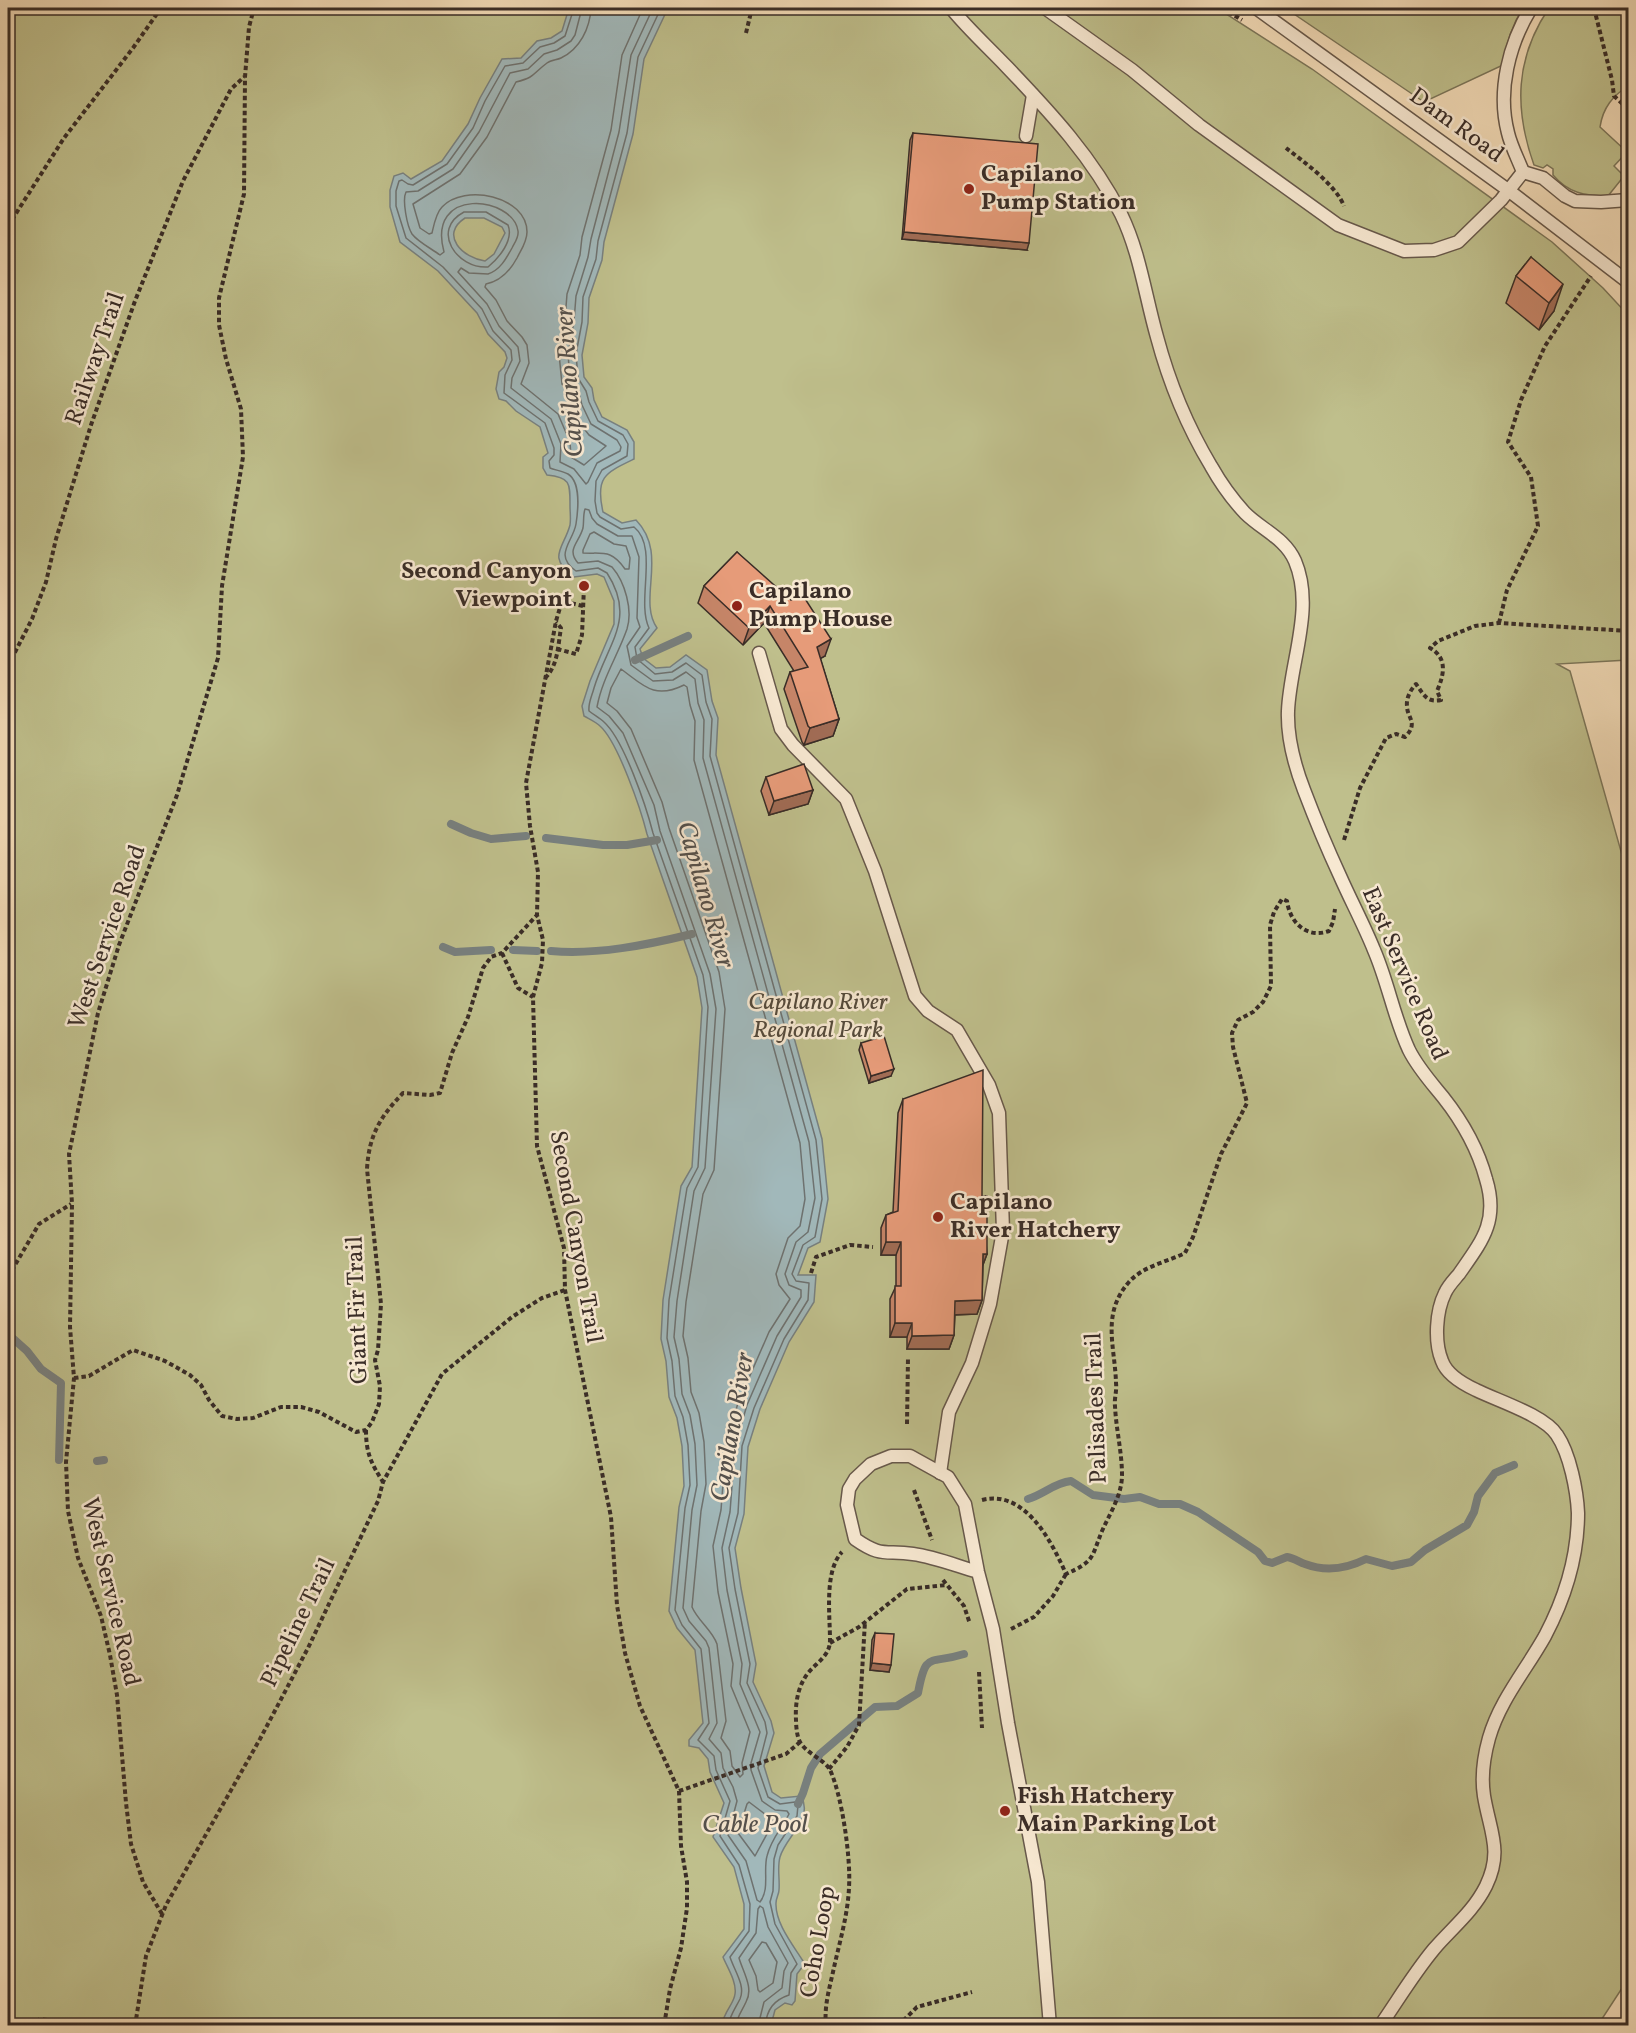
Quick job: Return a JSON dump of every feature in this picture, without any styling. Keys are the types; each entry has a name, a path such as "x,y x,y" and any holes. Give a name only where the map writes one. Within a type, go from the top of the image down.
{"lane":[{"name":"East Service Road","path":"951,8 1068,133 1096,172 1123,218 1140,262 1156,335 1168,375 1187,420 1210,465 1241,509 1284,543 1296,563 1302,591 1301,619 1288,704 1288,732 1292,756 1340,878 1376,952 1407,1046 1423,1075 1456,1115 1472,1142 1485,1174 1492,1200 1491,1219 1484,1238 1444,1294 1438,1325 1438,1346 1443,1368 1464,1385 1536,1418 1556,1432 1573,1476 1578,1510 1576,1551 1564,1592 1545,1634 1499,1711 1489,1739 1484,1767 1484,1794 1493,1827 1496,1851 1492,1872 1477,1902 1465,1918 1434,1949 1380,2025"},
{"path":"1045,8 1132,70 1199,125 1338,225 1404,251 1434,250 1458,242 1524,172"},
{"name":"Dam Road","path":"1256,8 1508,190 1629,282"},
{"path":"1531,8 1520,28 1510,55 1503,108 1508,134 1524,172 1543,178 1575,201 1629,200"},
{"path":"1026,136 1033,95"},
{"path":"759,653 781,729 846,799 874,871 915,996 928,1011 957,1030 989,1085 999,1113 1004,1230 990,1305 972,1364 950,1412 940,1473"},
{"path":"978,1572 913,1554 881,1553 866,1547 855,1539 847,1505 849,1489 855,1479 871,1464 891,1456 910,1456 948,1477 965,1504 978,1572 993,1629 1038,1882 1050,2025"}],"path":[{"path":"8,226 64,138 161,8"},
{"name":"West Service Road","path":"162,1914 143,1882 131,1844 117,1695 110,1655 101,1616 78,1557 68,1510 66,1462 74,1378 70,1327 72,1204 69,1155 98,1013 119,945 177,795 218,658 222,586 243,457 241,409 226,359 219,325 219,298 244,194 245,77 249,27 254,8"},
{"path":"746,33 752,8"},
{"path":"1594,8 1614,96 1629,109"},
{"name":"Railway Trail","path":"8,666 32,618 46,582 56,539 91,425 135,301 183,181 231,89 245,77"},
{"path":"1286,148 1320,176 1342,199 1346,209 1338,225"},
{"path":"1499,624 1508,590 1538,526 1531,477 1508,442 1521,400 1545,346 1603,262"},
{"path":"557,649 576,654 582,635 584,586"},
{"path":"545,679 553,671 561,628 556,621 562,601 583,606"},
{"name":"Second Canyon Trail","path":"556,621 526,783 538,872 537,915 543,940 542,963 533,997 537,1146 564,1248 565,1290 610,1517 617,1605 625,1653 640,1706 679,1791"},
{"name":"Palisades Trail","path":"993,1629 1010,1630 1034,1617 1053,1596 1066,1574 1082,1567 1093,1557 1120,1490 1122,1475 1114,1404 1116,1384 1111,1323 1117,1299 1129,1281 1144,1270 1185,1253 1193,1237 1221,1154 1247,1102 1233,1047 1232,1033 1238,1020 1253,1012 1263,1002 1271,986 1269,940 1274,912 1282,898 1285,899 1294,919 1305,931 1312,934 1329,931 1333,922 1340,878 1343,841 1360,788 1386,738 1396,734 1406,737 1410,733 1412,718 1407,706 1411,690 1416,684 1428,700 1432,702 1441,700 1437,691 1443,676 1443,664 1436,651 1430,648 1438,641 1475,626 1499,624 1629,631"},
{"name":"Giant Fir Trail","path":"74,1378 89,1376 133,1350 165,1360 190,1375 201,1386 208,1400 222,1416 237,1419 253,1418 281,1407 301,1407 319,1412 357,1432 366,1430 379,1404 380,1386 375,1360 378,1350 381,1304 367,1169 368,1147 378,1124 389,1107 404,1093 430,1095 440,1093 483,968 491,957 502,953 537,915"},
{"path":"502,953 518,988 533,997"},
{"path":"8,1277 39,1224 72,1204"},
{"path":"810,1273 816,1257 850,1245 873,1247"},
{"path":"8,1252 15,1263"},
{"name":"Pipeline Trail","path":"135,2025 146,1956 162,1914 260,1740 308,1648 378,1501 383,1482 442,1374 512,1317 542,1298 565,1290"},
{"path":"907,1424 908,1358"},
{"path":"366,1430 366,1449 373,1467 383,1482"},
{"path":"914,1490 932,1540"},
{"path":"983,1499 1004,1498 1021,1508 1038,1524 1054,1548 1066,1574"},
{"path":"855,1539 836,1559 829,1607 828,1652 808,1673 797,1692 796,1720 800,1742 829,1768 847,1747 859,1725 865,1622"},
{"path":"942,1578 964,1606 973,1632"},
{"path":"830,1643 865,1622 907,1590 946,1585"},
{"path":"979,1668 982,1728"},
{"path":"664,2025 670,1989 681,1948 687,1908 679,1791 786,1754 800,1742"},
{"name":"Coho Loop","path":"826,2025 824,2009 843,1928 849,1886 842,1806 829,1768"},
{"path":"898,2025 917,2007 972,1992"},
{"path":"30,2025 40,2019 60,2022 64,2025"}],"green space":[{"name":"Capilano River Regional Park","path":"8,8 1217,8 1312,69 1552,242 1603,288 1628,315 1628,660 1557,664 1570,671 1628,876 1628,1979 1598,2025 8,2025"},
{"path":"1296,8 1523,8 1510,35 1503,65 1424,102 1294,14"},
{"path":"1549,8 1628,8 1628,86 1610,103 1600,127 1627,152 1614,166 1624,176 1608,196 1584,194 1571,190 1553,175 1553,169 1547,165 1543,168 1534,165 1523,124 1521,84 1530,46"}],"water":[{"path":"569,8 668,8 644,59 633,134 604,242 602,260 589,298 588,323 582,355 584,377 592,388 594,400 602,417 627,430 634,442 634,459 609,473 600,491 603,512 622,523 636,520 646,533 650,547 652,561 650,604 657,628 640,649 643,658 656,668 670,667 686,655 707,670 712,701 718,718 716,755 822,1139 828,1199 820,1242 808,1248 798,1275 816,1275 814,1302 789,1342 760,1409 748,1447 744,1514 735,1548 756,1664 753,1682 774,1733 764,1766 772,1792 781,1798 801,1796 804,1804 802,1820 780,1857 779,1892 776,1903 781,1926 803,1961 803,1966 797,1974 795,2001 792,2005 785,2003 775,2010 771,2025 722,2025 734,1998 735,1989 723,1957 744,1929 744,1904 734,1867 713,1837 724,1803 710,1772 708,1759 699,1748 689,1746 689,1740 703,1723 695,1650 677,1628 669,1611 679,1507 684,1486 682,1446 677,1418 669,1397 666,1361 661,1339 663,1300 681,1186 692,1167 702,1008 697,977 621,761 607,734 584,716 582,706 590,681 614,624 614,601 604,577 597,574 574,577 561,564 559,552 570,523 568,483 561,478 547,475 543,468 543,457 548,453 540,427 516,411 506,401 499,399 496,389 499,372 504,367 507,358 505,352 488,334 477,313 438,271 400,242 390,207 390,190 394,176 403,173 411,179 442,161 468,124 502,59 521,58 537,41 551,38 562,31","holes":["465,218 484,218 502,227 505,233 494,254 485,261 462,251 454,238 457,225"]}],"building":[{"name":"Capilano Pump Station","path":"913,133 1038,144 1029,243 904,232"},
{"path":"1531,257 1563,284 1549,303 1516,276"},
{"path":"737,552 791,600 802,594 831,639 817,647 839,719 810,728 808,726 790,672 808,667 770,606 749,628 704,586"},
{"path":"804,764 813,790 774,801 766,777"},
{"path":"884,1036 894,1069 871,1076 861,1043"},
{"name":"Capilano River Hatchery","path":"983,1070 982,1196 987,1196 987,1254 983,1254 982,1300 955,1301 954,1335 912,1336 912,1323 895,1323 895,1286 901,1286 901,1242 886,1242 886,1215 898,1211 903,1099"},
{"path":"875,1633 894,1634 891,1665 872,1663"}],"waterway":[{"path":"635,660 688,636"},
{"path":"451,824 491,839 526,836"},
{"path":"546,838 603,845 627,845 657,840"},
{"name":"Capilano River","path":"551,951 586,952 622,948 692,934"},
{"path":"443,947 455,952 491,950"},
{"path":"513,950 537,951"},
{"path":"8,1334 27,1351 41,1369 61,1383 59,1460"},
{"path":"97,1461 104,1460"},
{"path":"1028,1499 1059,1484 1071,1481 1093,1495 1124,1499 1140,1497 1159,1504 1180,1504 1198,1512 1258,1552 1265,1561 1272,1563 1287,1557 1328,1569 1351,1565 1366,1559 1392,1566 1411,1562 1425,1550 1467,1525 1474,1512 1478,1496 1495,1473 1514,1465"},
{"name":"Cable Pool","path":"798,1804 811,1768 820,1754 875,1707 897,1706 918,1693 924,1670 931,1662 964,1654"}],"place":[{"name":"Capilano Pump Station","path":"969,189"},
{"name":"Second Canyon Viewpoint","path":"584,586"},
{"name":"Capilano Pump House","path":"737,606"},
{"name":"Capilano River Hatchery","path":"938,1217"},
{"name":"Fish Hatchery Main Parking Lot","path":"1005,1811"}]}
